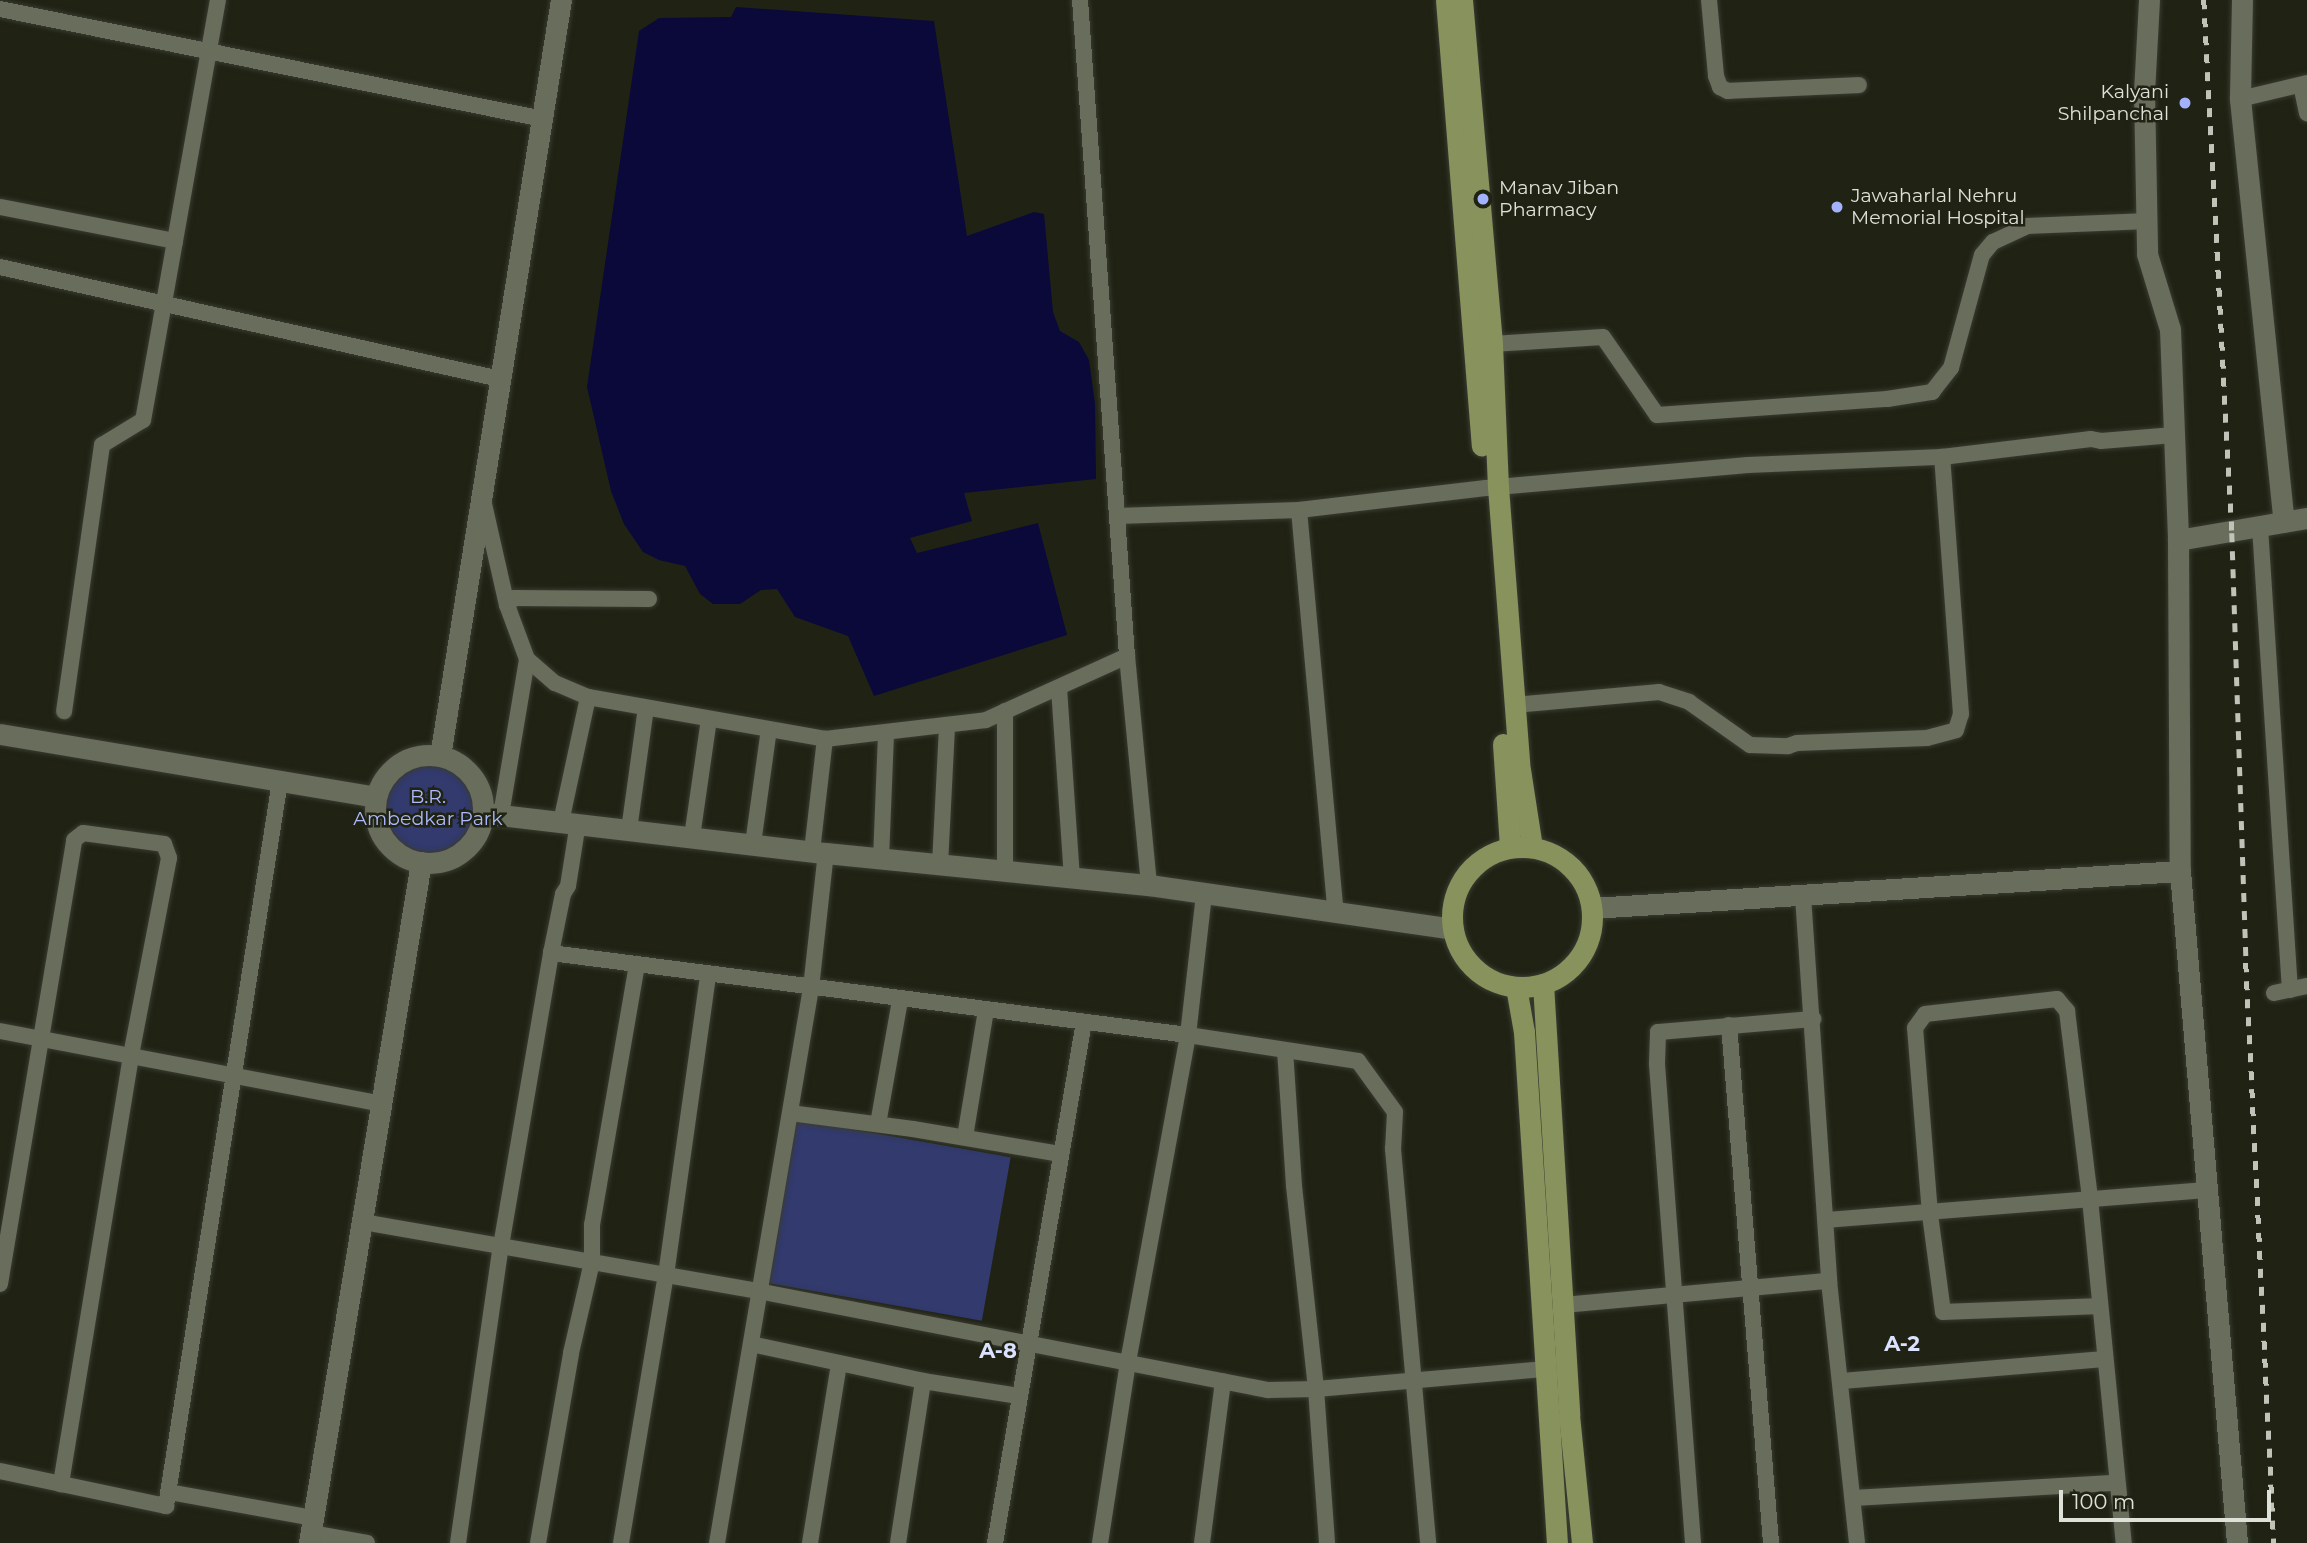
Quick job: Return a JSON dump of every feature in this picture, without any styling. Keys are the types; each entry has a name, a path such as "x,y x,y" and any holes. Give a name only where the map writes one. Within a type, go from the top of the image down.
{"main road":[{"path":"1446,0 1519,763 1532,847"},
{"path":"1462,0 1492,344 1492,488 1510,846"},
{"path":"1510,846 1532,847 1552,852 1572,866 1586,885 1592,908 1592,928 1586,947 1575,963 1560,976 1543,984 1516,987 1495,981 1477,970 1463,954 1453,929 1455,897 1471,868 1489,854 1510,846"},
{"path":"1543,984 1566,1366 1582,1543"},
{"path":"1516,987 1524,1032 1557,1543"}],"street":[{"path":"64,711 102,445 143,420 218,0"},
{"path":"440,756 561,0"},
{"path":"1080,0 1127,656 1149,885"},
{"path":"1709,0 1716,76 1720,87 1728,91 1859,85"},
{"path":"2148,0 2144,91 2147,254 2170,329 2178,540 2180,871 2237,1543"},
{"path":"2242,0 2240,99 2284,522"},
{"path":"0,9 543,119"},
{"path":"2240,99 2304,84 2307,113"},
{"path":"0,208 175,241"},
{"path":"1492,344 1603,337 1657,415 1888,399 1932,392 1951,368 1982,255 1993,242 2028,226 2147,221"},
{"path":"0,267 500,379"},
{"path":"1117,516 1299,510 1492,488 1748,465 1942,457 2091,439 2101,441 2174,435"},
{"path":"1514,705 1658,692 1689,702 1750,745 1788,746 1797,743 1927,738 1956,730 1961,714 1942,457"},
{"path":"482,495 506,605 527,659 555,683 587,697 825,739 986,720 1127,656"},
{"path":"1299,510 1336,914"},
{"path":"2178,540 2307,518"},
{"path":"2260,527 2282,991 2307,986"},
{"path":"506,605 514,598 649,599"},
{"path":"492,814 472,776 458,763 440,756 419,755 400,763 384,778 376,797 376,817 382,835 403,856 421,862 441,862 459,854 492,814 527,659"},
{"path":"1059,688 1072,878"},
{"path":"458,1543 501,1246 551,953 563,894 568,886 569,822 587,697"},
{"path":"629,830 646,708"},
{"path":"1005,711 1005,871"},
{"path":"692,837 709,719"},
{"path":"940,864 947,725"},
{"path":"753,844 769,729"},
{"path":"881,859 886,732"},
{"path":"0,734 376,797"},
{"path":"717,1543 811,988 825,739"},
{"path":"0,1471 166,1506 236,1076 280,780"},
{"path":"492,814 881,859 1149,885 1453,929"},
{"path":"0,1284 74,840 83,832 164,844 169,858 131,1056 61,1484"},
{"path":"311,1531 421,862"},
{"path":"1592,908 2180,871"},
{"path":"1100,1543 1128,1363 1188,1035 1204,894"},
{"path":"1803,896 1814,1018 1829,1281 1857,1543"},
{"path":"551,953 1188,1035 1358,1061 1395,1112 1393,1149 1429,1543"},
{"path":"538,1543 571,1353 592,1262 592,1225 637,964"},
{"path":"621,1543 667,1275 708,975"},
{"path":"2100,1306 1943,1312 1930,1214 1915,1028 1925,1014 2057,999 2067,1011 2091,1199 2124,1543"},
{"path":"878,1124 900,1000"},
{"path":"965,1138 986,1010"},
{"path":"1693,1543 1657,1063 1658,1032 1814,1018"},
{"path":"995,1543 1084,1022"},
{"path":"1729,1025 1771,1543"},
{"path":"0,1031 383,1104"},
{"path":"1285,1050 1294,1186 1316,1389 1326,1543"},
{"path":"790,1113 878,1124 1061,1154"},
{"path":"1826,1220 1930,1214 2205,1190"},
{"path":"363,1222 758,1291 1268,1390 1316,1389 1566,1366"},
{"path":"1563,1304 1829,1281"},
{"path":"751,1344 923,1381 1018,1396"},
{"path":"1841,1381 2105,1359"},
{"path":"810,1543 839,1364"},
{"path":"898,1543 923,1381"},
{"path":"1202,1543 1223,1381"},
{"path":"1853,1498 2117,1483"},
{"path":"169,1492 311,1531 367,1543"}],"green space":[{"name":"B.R. Ambedkar Park","path":"428,761 446,764 461,775 472,790 475,808 472,826 461,841 446,852 428,855 410,852 395,841 384,826 381,808 384,790 395,775 410,764"},
{"path":"794,1119 1011,1157 982,1321 765,1282"}],"shaded area":[{"path":"736,7 934,21 967,236 1034,212 1044,214 1053,312 1060,331 1079,342 1089,360 1095,404 1096,479 964,493 972,521 910,538 917,553 1038,523 1067,635 874,696 848,636 795,617 777,589 761,590 740,604 713,604 700,594 685,566 659,560 643,552 624,524 611,491 587,387 639,31 659,18 731,17"}],"railway":[{"path":"2204,0 2232,533 2246,963 2274,1543"}],"place":[{"name":"Kalyani Shilpanchal","path":"2185,103"},
{"name":"Manav Jiban Pharmacy","path":"1483,199"},
{"name":"Jawaharlal Nehru Memorial Hospital","path":"1837,207"}],"district":[{"name":"A-2","path":"1902,1344"},
{"name":"A-8","path":"998,1351"}]}
